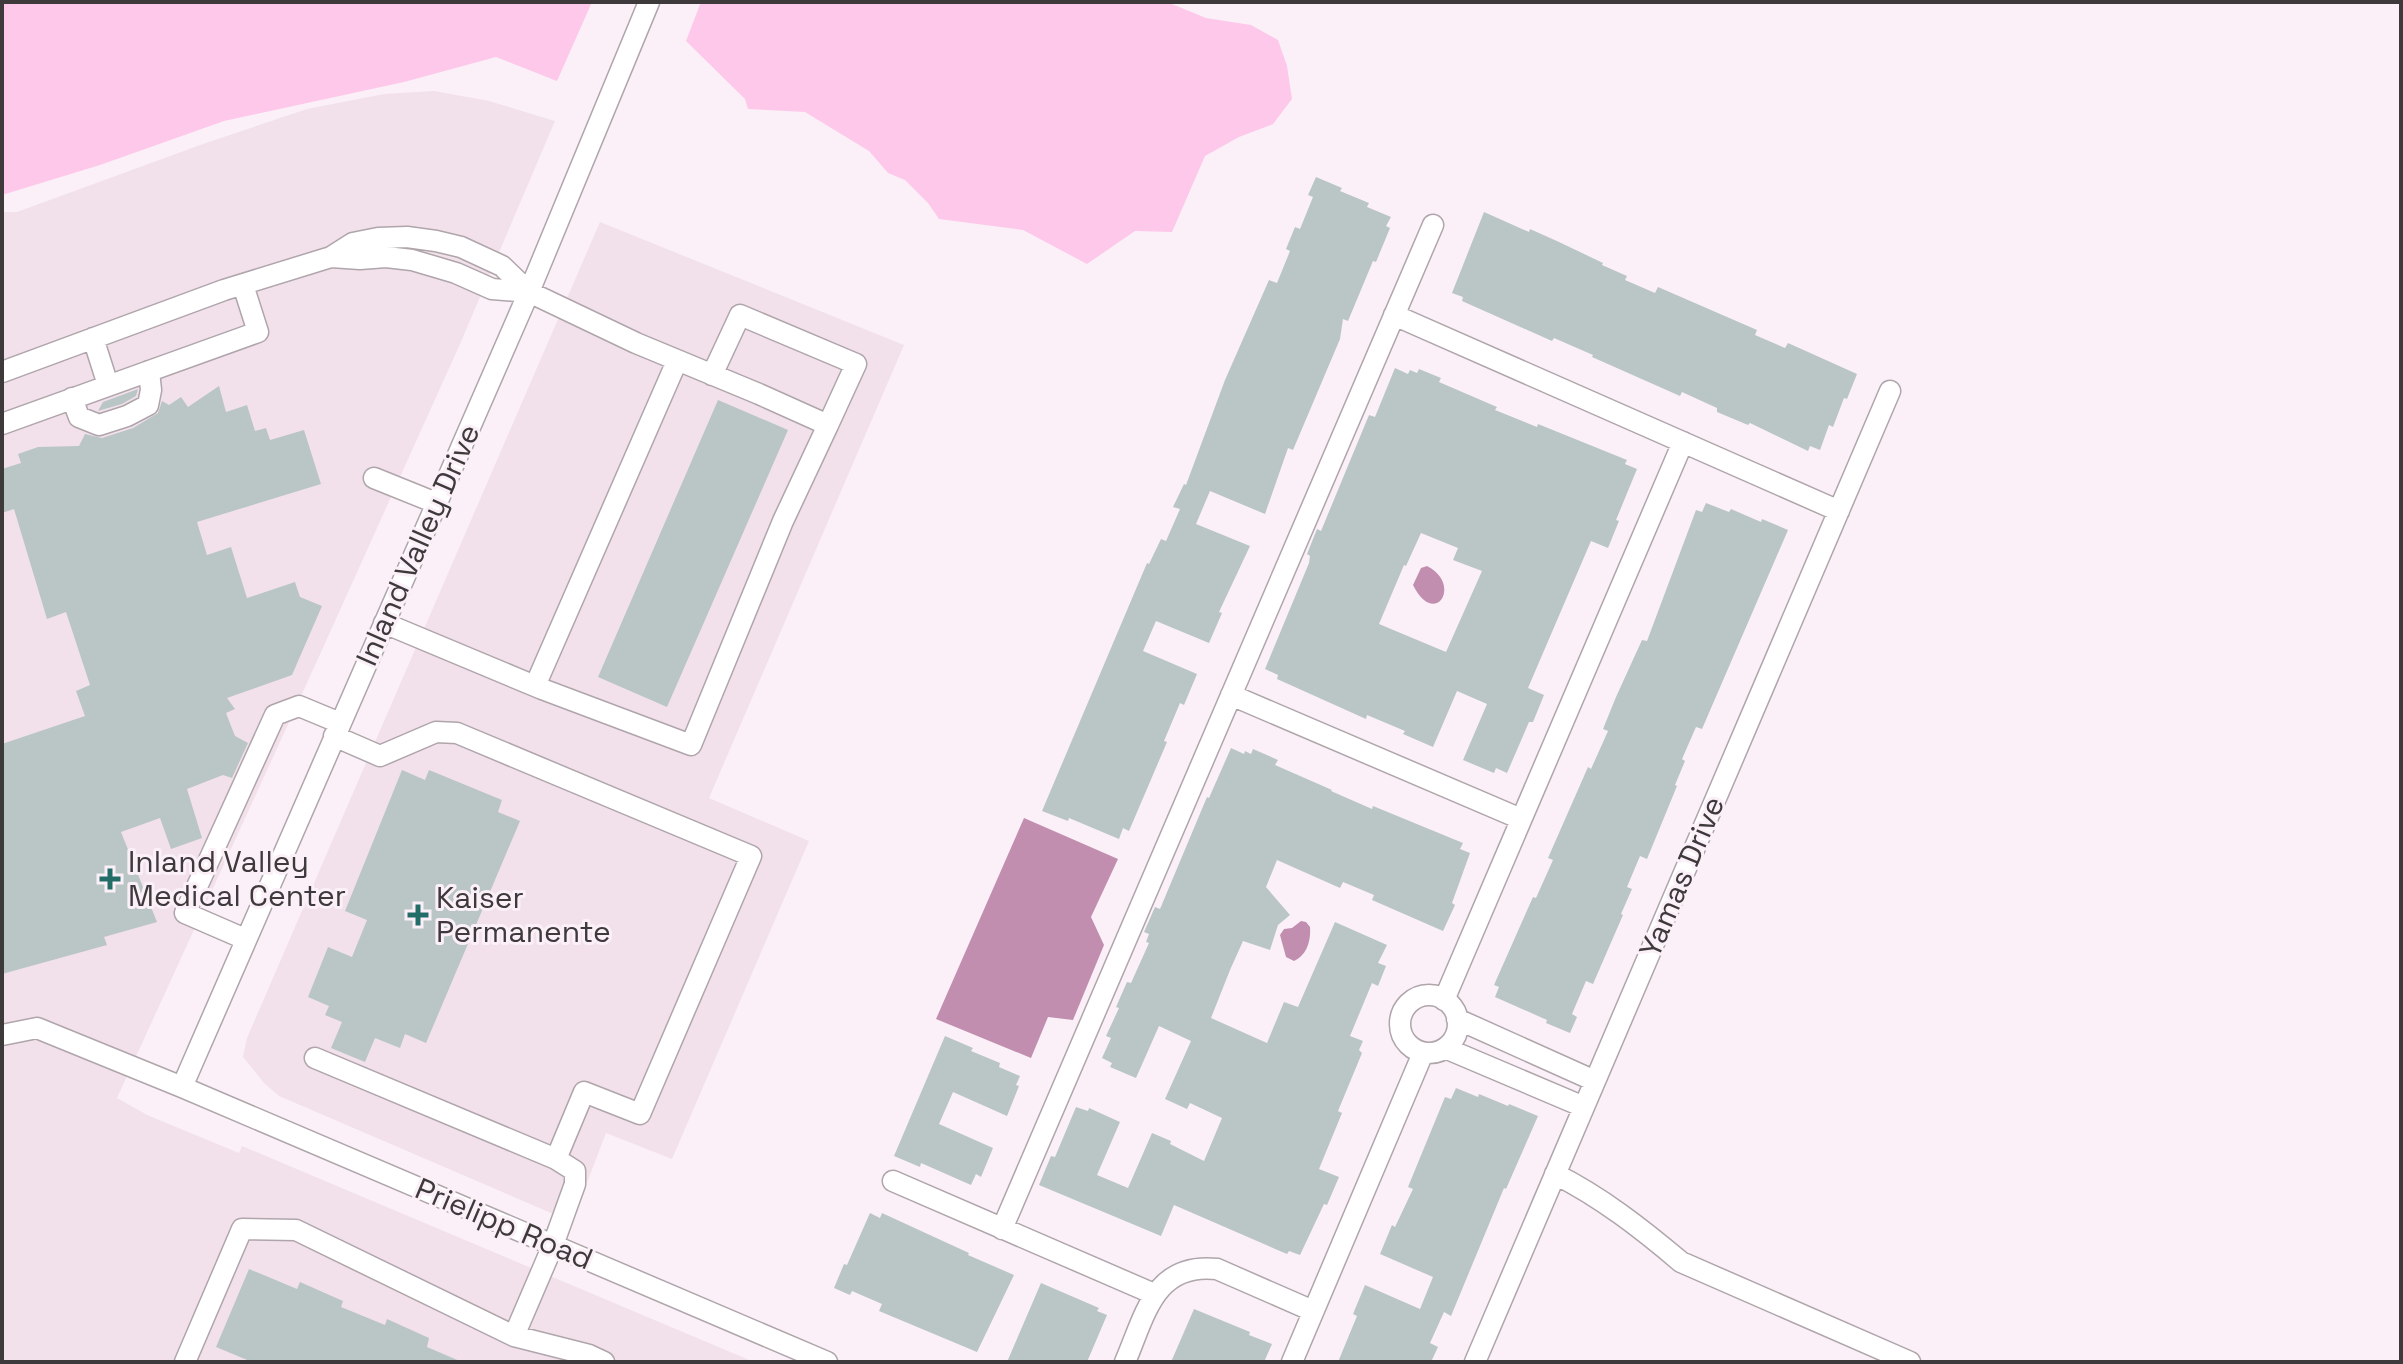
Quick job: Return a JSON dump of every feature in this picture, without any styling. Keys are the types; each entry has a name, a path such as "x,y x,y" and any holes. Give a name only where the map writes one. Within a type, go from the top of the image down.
{"street":[{"name":"Inland Valley Drive","path":"182,1087 529,292 649,2"},
{"path":"1002,1229 1433,225"},
{"path":"2,372 243,285 331,257 386,257 412,260 456,273 492,289 529,292 677,361 828,425"},
{"path":"2,424 258,332 243,285"},
{"path":"384,623 535,686 691,745 783,521 856,364 740,315 712,375"},
{"path":"1394,315 1839,511"},
{"path":"93,338 108,385"},
{"path":"535,686 677,361"},
{"path":"72,398 79,417 99,425 127,416 148,405 151,390 149,371"},
{"name":"Yamas Drive","path":"1475,1362 1890,391"},
{"path":"1444,1000 1683,442"},
{"path":"374,478 436,503"},
{"path":"1231,695 1521,819"},
{"path":"245,939 185,913 275,715 299,706 380,756 436,732 457,733 751,856 640,1114 584,1092 556,1159"},
{"path":"1430,995 1444,1000 1454,1010 1457,1019 1455,1037 1445,1048 1432,1053 1423,1053 1406,1043 1399,1025 1412,1000 1430,995"},
{"path":"1457,1019 1595,1081"},
{"name":"Prielipp Road","path":"2,1035 37,1028 827,1362"},
{"path":"1445,1048 1584,1107"},
{"path":"1292,1362 1423,1053"},
{"path":"315,1058 556,1159 575,1171 575,1184 553,1245 514,1336"},
{"path":"1555,1174 1585,1188 1681,1262 1910,1362"},
{"path":"893,1181 1154,1294"},
{"path":"191,1360 242,1229 296,1230 514,1336 589,1355 604,1362"},
{"path":"1125,1362 1154,1294 1180,1273 1201,1267 1229,1272 1313,1311"}],"shaded area":[{"path":"2,2 592,2 557,81 496,57 404,82 224,121 100,165 2,195"},
{"path":"701,2 1167,2 1206,18 1251,25 1278,40 1287,66 1292,99 1273,124 1239,137 1205,156 1172,232 1135,231 1087,264 1023,230 939,219 905,180 888,173 869,151 805,112 748,109 745,99 686,41"},
{"name":"Inland Valley Medical Center","path":"434,91 489,101 555,121 460,344 117,1098 147,1115 239,1153 242,1146 754,1362 2,1362 2,212 17,212 307,109 384,94"},
{"path":"600,222 904,345 709,798 809,841 672,1159 606,1133 572,1222 279,1096 243,1057 247,1038"},
{"path":"1427,566 1438,574 1443,583 1442,599 1437,603 1421,598 1413,585 1421,568"},
{"path":"1024,818 1118,859 1091,917 1104,945 1073,1020 1048,1017 1031,1058 936,1019"},
{"path":"1301,921 1310,927 1310,937 1305,951 1294,961 1286,957 1280,935 1284,929 1292,928"}],"building":[{"path":"1316,177 1342,188 1340,191 1369,203 1367,207 1391,217 1386,226 1390,228 1348,321 1343,319 1340,339 1293,450 1288,448 1265,514 1210,491 1196,524 1250,546 1219,612 1222,613 1209,643 1156,621 1143,651 1197,674 1184,705 1180,703 1129,831 1123,828 1119,839 1069,818 1068,821 1042,811 1147,563 1161,539 1166,541 1180,509 1173,507 1186,485 1225,380 1269,280 1277,283 1290,251 1286,249 1295,227 1300,229 1313,197 1308,195"},
{"path":"1484,212 1529,232 1530,229 1603,263 1627,276 1625,280 1655,293 1658,287 1757,330 1755,335 1785,348 1788,343 1857,374 1833,427 1829,425 1820,450 1810,446 1808,451 1750,423 1748,425 1717,412 1717,408 1682,392 1680,396 1554,338 1552,341 1462,301 1463,297 1452,293"},
{"path":"1395,368 1408,374 1410,370 1417,373 1419,369 1441,378 1439,382 1497,407 1495,410 1627,460 1625,464 1637,469 1608,548 1591,541 1528,688 1544,695 1507,773 1496,768 1494,773 1463,760 1487,704 1457,691 1433,747 1403,734 1405,731 1367,715 1366,719 1277,679 1278,675 1265,669 1309,563 1310,556 1307,554 1317,529 1321,531 1369,415 1375,417","holes":["1421,533 1458,548 1453,560 1482,571 1446,652 1379,624"]},
{"path":"219,386 226,412 247,405 255,431 266,428 270,440 304,430 321,484 197,522 207,555 231,547 247,598 295,582 300,597 322,606 292,675 227,698 235,709 226,713 235,736 248,743 232,778 223,775 187,789 202,838 171,849 160,818 121,832 157,922 104,937 107,945 2,974 2,744 85,716 76,691 90,685 66,612 47,619 14,509 2,513 2,469 21,463 18,454 38,447 79,446 85,434 102,438 133,428 158,413 162,401 169,405 181,397 188,407"},
{"path":"138,389 136,396 122,404 98,411 103,402"},
{"path":"718,400 788,430 667,707 598,677"},
{"path":"1706,503 1788,530 1702,729 1696,727 1682,759 1685,761 1677,786 1647,859 1640,856 1627,887 1632,889 1623,915 1593,984 1586,981 1572,1014 1577,1017 1570,1033 1495,997 1499,987 1494,985 1553,860 1548,858 1588,767 1591,769 1608,731 1603,729 1616,697 1642,640 1647,641 1696,510 1702,512"},
{"path":"1231,748 1244,754 1245,751 1251,754 1253,749 1278,760 1275,765 1331,791 1463,843 1460,849 1470,853 1452,903 1455,905 1443,931 1372,900 1374,895 1343,882 1340,888 1277,860 1266,887 1290,915 1278,925 1270,950 1243,941 1230,970 1211,1018 1267,1043 1284,1002 1298,1007 1335,922 1387,945 1378,963 1386,966 1378,986 1372,983 1350,1036 1363,1041 1359,1050 1362,1053 1319,1169 1339,1177 1300,1255 1289,1251 1287,1254 1174,1205 1161,1236 1039,1185 1051,1156 1055,1157 1076,1107 1088,1111 1089,1108 1120,1122 1097,1175 1128,1188 1152,1133 1204,1161 1222,1118 1190,1103 1187,1109 1165,1099 1191,1041 1159,1026 1136,1078 1110,1067 1112,1063 1102,1058 1111,1038 1106,1036 1119,1008 1116,1007 1149,943 1146,942 1149,934 1144,932 1155,907 1160,909"},
{"name":"Kaiser Permanente","path":"402,770 425,780 429,770 502,800 498,812 520,821 426,1043 405,1034 400,1048 375,1038 365,1062 331,1048 342,1022 325,1015 329,1006 308,997 328,947 352,957 367,920 345,911"},
{"path":"945,1036 973,1048 971,1051 1000,1063 999,1067 1020,1076 1007,1116 953,1092 939,1124 993,1148 981,1177 976,1174 971,1185 921,1163 920,1167 894,1156"},
{"path":"1456,1088 1538,1116 1504,1188 1451,1316 1444,1312 1430,1343 1438,1347 1431,1362 1338,1362 1357,1316 1353,1314 1365,1285 1420,1309 1433,1277 1380,1254 1392,1225 1395,1227 1413,1189 1408,1187 1445,1097 1451,1099"},
{"path":"870,1213 880,1218 882,1213 1014,1275 977,1352 879,1311 882,1304 852,1291 850,1295 834,1288"},
{"path":"249,1269 297,1289 300,1282 343,1301 341,1307 385,1325 387,1319 429,1338 427,1347 462,1362 252,1362 216,1347"},
{"path":"1041,1283 1099,1308 1097,1311 1107,1315 1087,1362 1007,1362"},
{"path":"1194,1309 1272,1344 1264,1362 1171,1362"}],"place":[{"name":"Inland Valley Medical Center","path":"110,879"},
{"name":"Kaiser Permanente","path":"418,915"}]}
